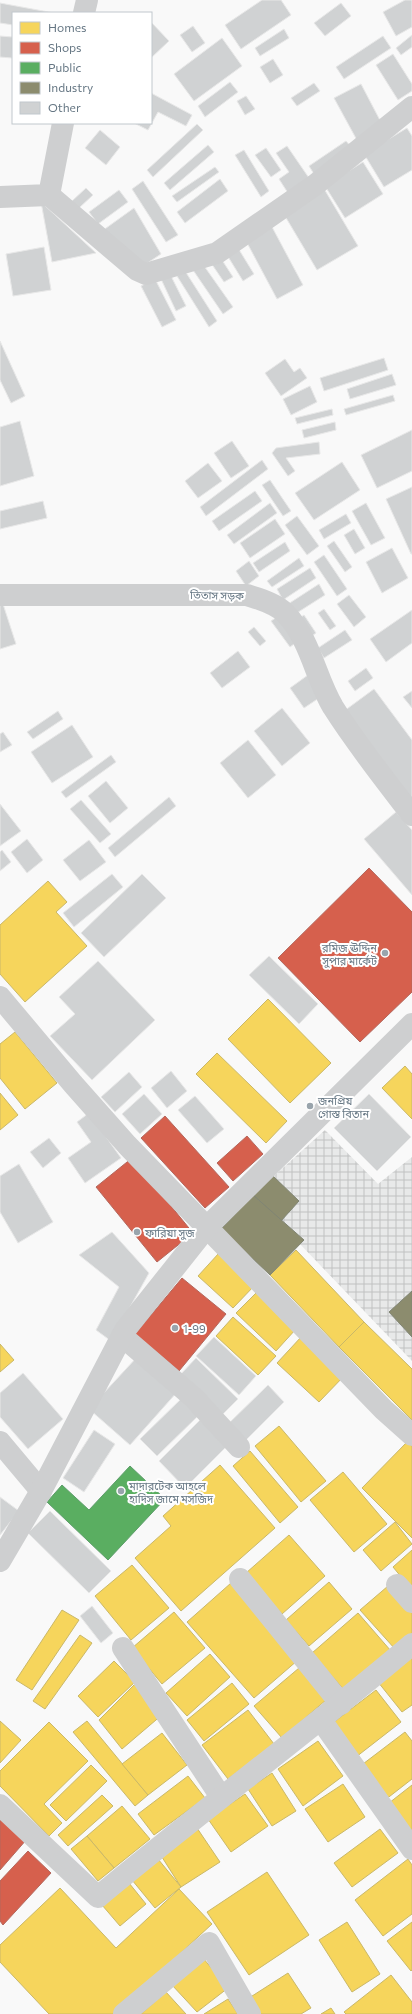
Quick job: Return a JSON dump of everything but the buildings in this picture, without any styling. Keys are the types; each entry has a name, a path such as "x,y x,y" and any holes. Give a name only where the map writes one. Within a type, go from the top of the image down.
{"street":[{"path":"84,12 87,0"},
{"path":"0,197 49,195 137,270 146,274 217,253 315,185 412,107"},
{"path":"49,195 63,124"},
{"name":"তিতাস সড়ক","path":"0,594 247,595 268,602 284,612 306,642 333,706 367,756 412,815"},
{"path":"0,997 96,1111 384,1410 412,1435"},
{"path":"0,1561 41,1491 122,1336 207,1227 412,1024"},
{"path":"122,1336 194,1398 239,1447"},
{"path":"0,1442 41,1491"},
{"path":"240,1579 341,1704"},
{"path":"397,1585 412,1602"},
{"path":"0,1805 98,1897 221,1797 341,1704 412,1644"},
{"path":"123,1648 221,1797"},
{"path":"321,1720 412,1849"},
{"path":"124,2014 209,1943 250,2014"}],"shaded area":[{"path":"325,1130 378,1184 412,1157 412,1361 253,1195"}],"place":[{"name":"রমিজ ঊদ্দিন সুপার মার্কেট","path":"385,953"},
{"name":"জনপ্রিয় গোস্ত বিতান","path":"310,1106"},
{"name":"ফারিয়া সুজ","path":"137,1232"},
{"name":"1-99","path":"175,1328"},
{"name":"মাদারটেক আহলে হাদিস জামে মসজিদ","path":"121,1491"}]}
